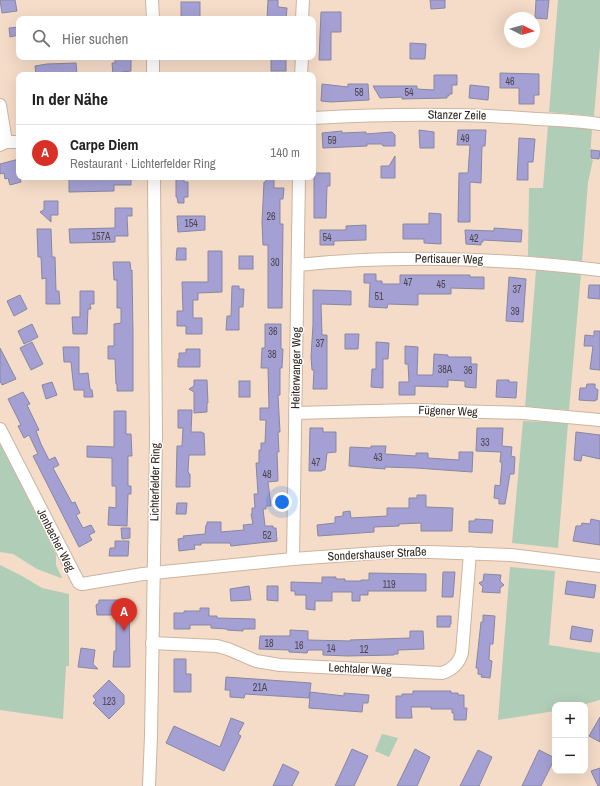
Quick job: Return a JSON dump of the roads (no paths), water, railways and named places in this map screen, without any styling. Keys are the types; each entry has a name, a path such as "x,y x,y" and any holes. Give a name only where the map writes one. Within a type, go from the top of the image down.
{"street":[{"path":"152,0 153,16"},
{"path":"302,16 303,0"},
{"path":"153,60 153,72"},
{"path":"301,72 302,60"},
{"path":"0,105 3,144 16,142"},
{"name":"Stanzer Zeile","path":"316,118 449,114 600,124"},
{"name":"Lichterfelder Ring","path":"149,786 151,751 156,438 154,180"},
{"name":"Heiterwanger Weg","path":"293,559 299,180"},
{"name":"Pertisauer Weg","path":"298,265 365,260 435,259 519,261 600,270"},
{"name":"Fügener Weg","path":"295,413 412,410 524,413 600,420"},
{"name":"Jenbacher Weg","path":"0,429 79,583 82,584 153,574"},
{"name":"Sondershauser Straße","path":"153,574 293,559 391,552 517,555 600,566"},
{"name":"Lechtaler Weg","path":"152,643 212,645 228,649 256,660 279,665 442,673 452,668 458,662 462,653 470,553"}],"place":[{"name":"Carpe Diem","path":"124,631"}]}
